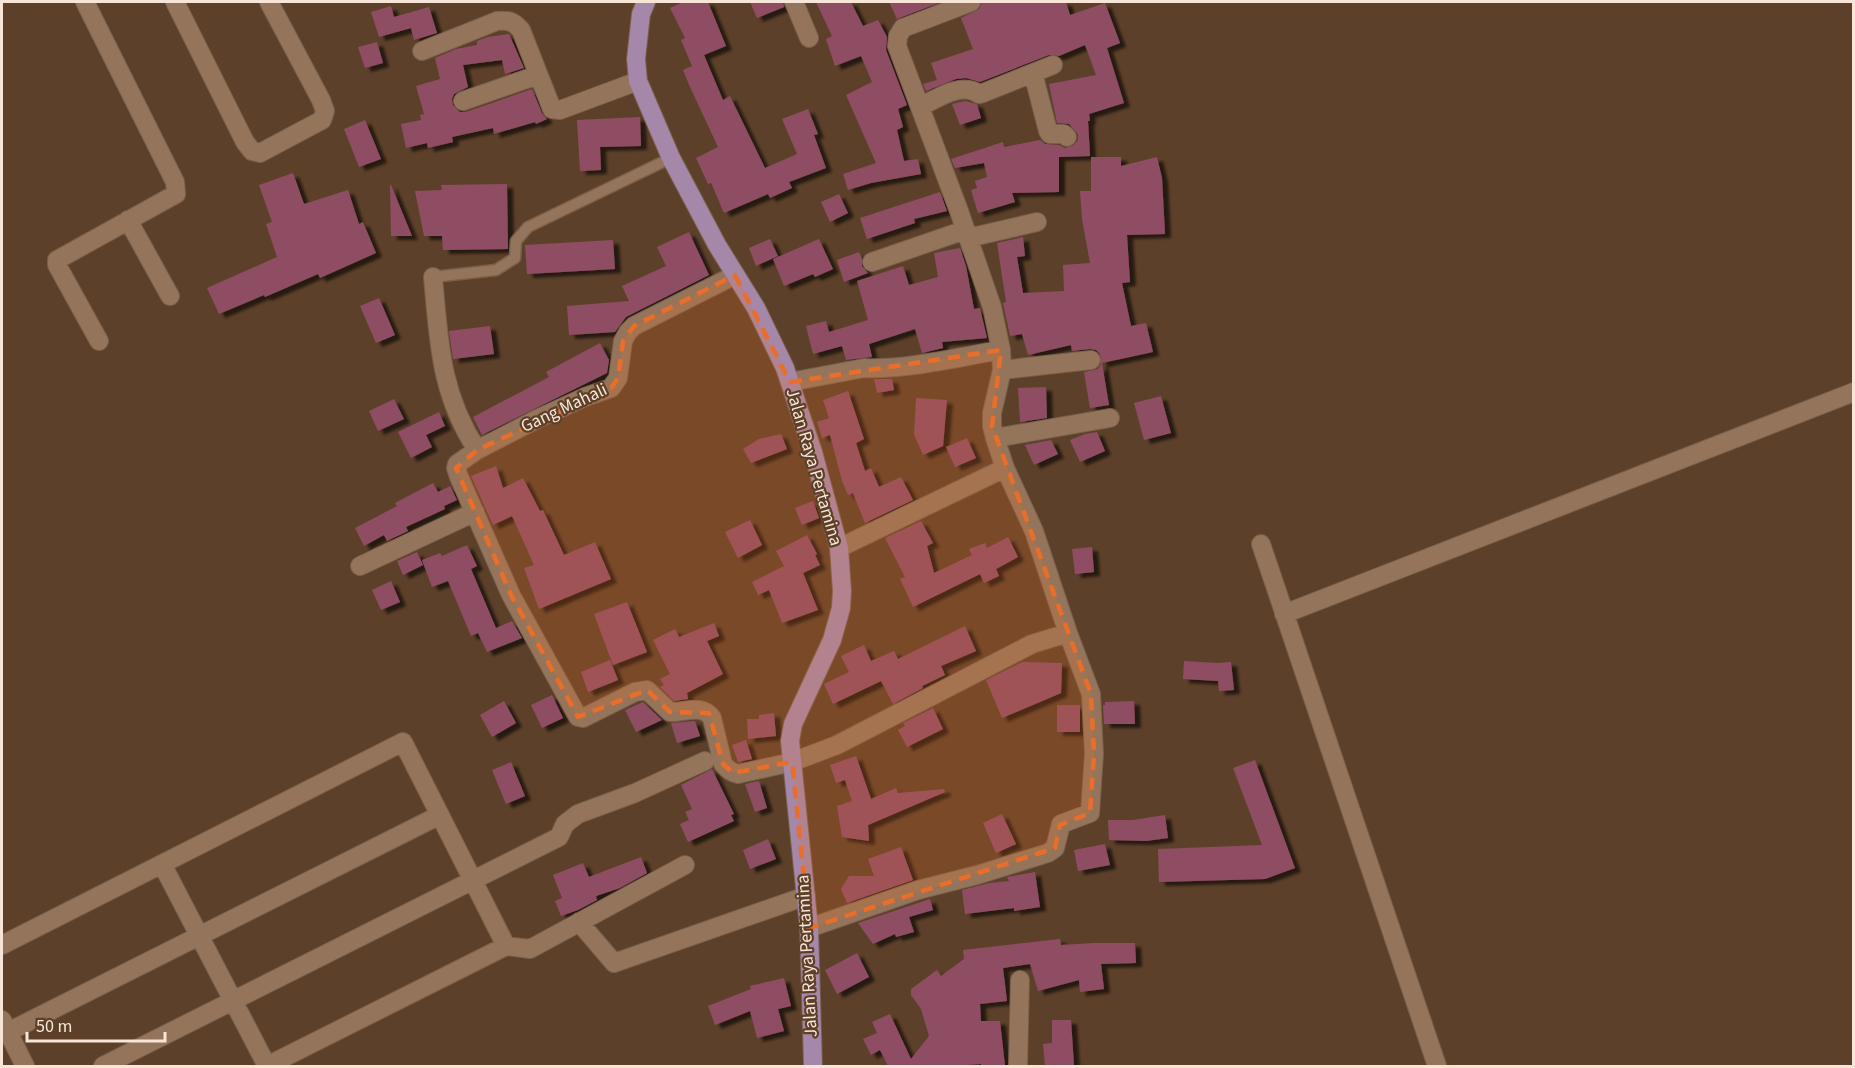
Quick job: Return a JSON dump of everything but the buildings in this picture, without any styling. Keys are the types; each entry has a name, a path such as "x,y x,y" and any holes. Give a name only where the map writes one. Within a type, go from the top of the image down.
{"main road":[{"name":"Jalan Raya Pertamina","path":"646,2 641,14 636,59 638,81 671,158 717,245 756,308 785,368 813,452 839,548 841,608 832,640 793,724 790,741 809,928 813,1066"}],"street":[{"path":"86,2 175,183 176,194 57,260 57,265 99,341"},
{"path":"174,2 245,142 252,150 260,153 322,120 325,111 269,2"},
{"path":"794,2 809,38"},
{"path":"809,928 918,890 1048,853 1055,848 1061,824 1090,813 1094,754 1091,694 1034,531 1005,468 995,438 992,413 1002,370 1001,350 992,307 897,46 898,36 903,28 971,2"},
{"path":"422,51 497,21 509,20 521,30 552,109 560,110 638,81"},
{"path":"920,107 957,90 974,90 979,94 983,93 1053,65"},
{"path":"1033,73 1050,134 1064,134 1067,137"},
{"path":"462,101 538,75"},
{"path":"128,220 170,296"},
{"path":"872,262 966,234 1037,222"},
{"name":"Gang Mahali","path":"475,512 456,468 457,464 477,450 537,419 611,388 618,378 623,341 634,326 735,274"},
{"path":"433,277 441,358 448,388 463,429 477,450"},
{"path":"790,382 864,368 907,365 1001,350"},
{"path":"1002,370 1091,360"},
{"path":"1284,614 1854,392"},
{"path":"995,438 1110,418"},
{"path":"839,548 1005,468"},
{"path":"360,566 475,512 511,595 578,717 583,718 636,692 647,690 670,712 702,709 712,718 723,764 734,773 792,762 837,745 1032,644 1068,633"},
{"path":"1261,544 1437,1066"},
{"path":"2,945 403,742 506,946"},
{"path":"103,1066 472,879 560,837 564,824 578,814 635,793 705,760"},
{"path":"25,1066 4,1026 199,935 440,815"},
{"path":"162,864 267,1066 506,946 530,949 685,865"},
{"path":"579,922 614,963 806,896"},
{"path":"1018,1066 1020,980"}],"lane":[{"path":"433,277 496,270 515,258 516,241 528,227 671,158"}],"highlighted area":[{"path":"735,275 790,382 1001,350 992,426 1091,694 1094,754 1090,813 1060,825 1055,848 809,928 792,762 733,773 723,764 709,713 670,712 647,690 578,717 511,595 456,468 477,450 611,388 618,378 623,341 634,326"}]}
